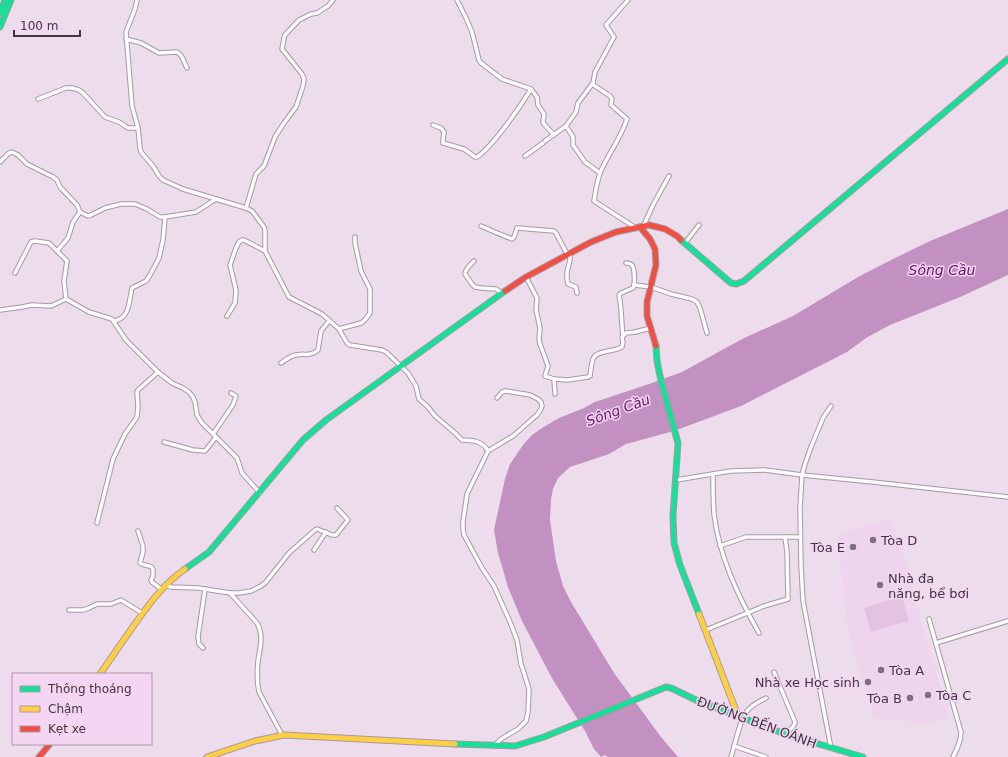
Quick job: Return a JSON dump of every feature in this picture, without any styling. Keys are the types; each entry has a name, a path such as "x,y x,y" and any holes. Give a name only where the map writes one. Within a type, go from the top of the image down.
{"main road":[{"path":"0,13 5,0"},
{"path":"0,27 11,0"},
{"path":"101,673 142,613 163,587 174,576 209,552 233,526 303,440 326,420 502,293 526,277 591,242 628,228 649,225 665,229 677,236 731,283 736,284 744,281 1008,59"},
{"path":"639,227 650,239 655,249 656,265 647,302 647,316 658,350 657,361 661,381 678,443 673,532 674,543 683,571 740,717"},
{"name":"ĐƯỜNG BẾN OÁNH","path":"207,757 264,738 282,735 516,746 544,737 565,727 666,687 671,688 698,702 784,734 854,756 863,757"},
{"path":"39,757 49,745"}],"street":[{"path":"137,0 135,9 126,28 133,109 138,128 140,148 159,176 163,180 183,189 252,211 264,227 265,251 290,299 315,310 339,329 347,343 350,345 386,352 408,373 415,384 420,399 435,416 462,440 474,441 482,444 486,446 488,451"},
{"path":"246,208 256,174 264,166 275,137 295,109 303,86 304,79 302,74 282,49 285,35 299,20 310,14 317,13 328,6 333,0"},
{"path":"456,0 472,32 481,63 502,79 531,89 537,98 538,106 544,114 544,124 554,135"},
{"path":"525,156 566,126 576,112 578,103 592,84 595,72 614,37 606,25 628,0"},
{"path":"126,39 141,43 159,53 177,52 181,56 187,68"},
{"path":"592,84 610,96 612,100 611,105 627,119 620,136 600,173 594,201 639,227 669,176"},
{"path":"38,99 66,88 79,90 105,117 119,122 128,128 138,128"},
{"path":"433,125 441,128 444,132 444,143 464,149 477,157 491,144 513,118 531,89"},
{"path":"566,126 573,137 573,145 585,162 600,173"},
{"path":"0,162 12,152 32,167 53,176 60,187 77,205 80,212 88,216 106,208 121,204 135,204 160,217 165,217 196,212 216,199"},
{"path":"57,251 68,238 73,222 80,212"},
{"path":"114,321 119,320 125,314 132,288 146,281 159,258 162,246 165,217"},
{"path":"685,243 700,225"},
{"path":"481,226 512,239 517,228 554,231 569,254 570,260 567,275 568,282 570,285 576,287 577,293"},
{"path":"339,329 361,323 370,313 370,290 361,271 355,237"},
{"path":"227,316 234,303 236,290 230,265 239,242 244,240 265,251"},
{"path":"15,273 32,241 49,243 67,261 64,281 66,299"},
{"path":"474,262 465,272 472,284 478,288 496,289 502,293"},
{"path":"526,277 537,298 536,310 540,329 539,338 548,366 545,376 554,379 567,380 590,376 594,357 606,351 622,347 623,335 619,295 633,288 634,285 632,266 631,264 626,263"},
{"path":"634,285 651,287 692,299 697,302 707,333"},
{"path":"66,299 89,312 112,319 126,340 158,372 170,382 189,392 195,402 199,419 237,458 242,473 260,493"},
{"path":"0,310 32,304 51,306 66,299"},
{"path":"281,363 293,356 310,355 316,352 318,350 321,331 329,321"},
{"path":"623,335 626,333 651,328"},
{"path":"97,523 114,460 126,434 137,416 137,392 158,372"},
{"path":"554,379 555,394"},
{"path":"494,746 501,738 518,729 526,720 528,712 529,689 521,664 515,635 494,586 482,568 464,535 464,513 467,494 488,451 513,436 536,415 542,406 538,399 530,395 506,391 502,392 497,398"},
{"path":"164,442 193,450 205,451 233,404 236,396 231,393"},
{"path":"831,406 823,418 811,447 802,475 800,537 803,601 832,748"},
{"path":"676,480 731,471 764,470 1008,497"},
{"path":"713,474 714,514 720,546 736,588 759,633"},
{"path":"138,531 143,546 140,563 143,566 152,567 152,582 163,587 205,589 239,593 251,591 266,582 289,553 314,530 317,529 332,535 336,534 347,521 347,518 337,508"},
{"path":"314,550 326,532"},
{"path":"720,546 746,537 800,537"},
{"path":"706,630 764,606 788,599 787,552 785,537"},
{"path":"203,648 198,638 205,589"},
{"path":"230,593 260,627 261,642 258,662 259,692 282,735"},
{"path":"69,610 83,610 97,604 110,604 120,600 142,613"},
{"path":"929,619 961,732 959,745 953,757"},
{"path":"936,643 1008,621"},
{"path":"774,672 795,724 784,734"},
{"path":"731,757 740,717 759,701 766,698"},
{"path":"734,746 766,757"}],"shaded area":[{"path":"890,519 893,521 948,714 947,718 926,724 876,718 873,715 847,627 837,536 839,533"},
{"path":"902,596 909,621 871,632 864,608"}],"water":[{"name":"Sông Cầu","path":"1008,209 1008,275 960,297 890,325 866,338 847,352 741,406 674,431 626,444 609,454 570,467 558,478 553,489 551,499 550,520 556,561 563,586 614,673 661,737 678,757 608,757 605,755 601,757 594,749 585,731 553,680 522,621 508,587 498,553 494,530 505,479 510,464 523,445 532,435 559,418 595,402 682,372 744,338 793,316 858,277 891,260 930,241"}],"traffic: fast":[{"path":"0,13 5,0"},
{"path":"0,27 11,0"},
{"path":"681,240 731,283 736,284 744,281 1008,59"},
{"path":"185,569 209,552 303,440 326,420 505,291"},
{"path":"656,346 661,381 678,443 673,516 674,543 680,565 699,614"},
{"path":"455,744 515,746 544,737 666,687 698,701 785,734 863,757"}],"traffic: slow":[{"path":"101,673 155,597 169,582 185,569"},
{"path":"699,614 738,716"},
{"path":"207,757 255,741 284,735 455,744"}],"traffic: jam":[{"path":"505,291 526,277 591,242 616,232 649,225 665,229 681,240"},
{"path":"640,227 650,239 655,249 656,265 647,302 647,316 656,346"},
{"path":"39,757 49,745"}],"place":[{"name":"Tòa D","path":"873,540"},
{"name":"Tòa E","path":"853,547"},
{"name":"Nhà đa năng, bể bơi","path":"880,585"},
{"name":"Tòa A","path":"881,670"},
{"name":"Nhà xe Học sinh","path":"868,682"},
{"name":"Tòa C","path":"928,695"},
{"name":"Tòa B","path":"910,698"}]}
